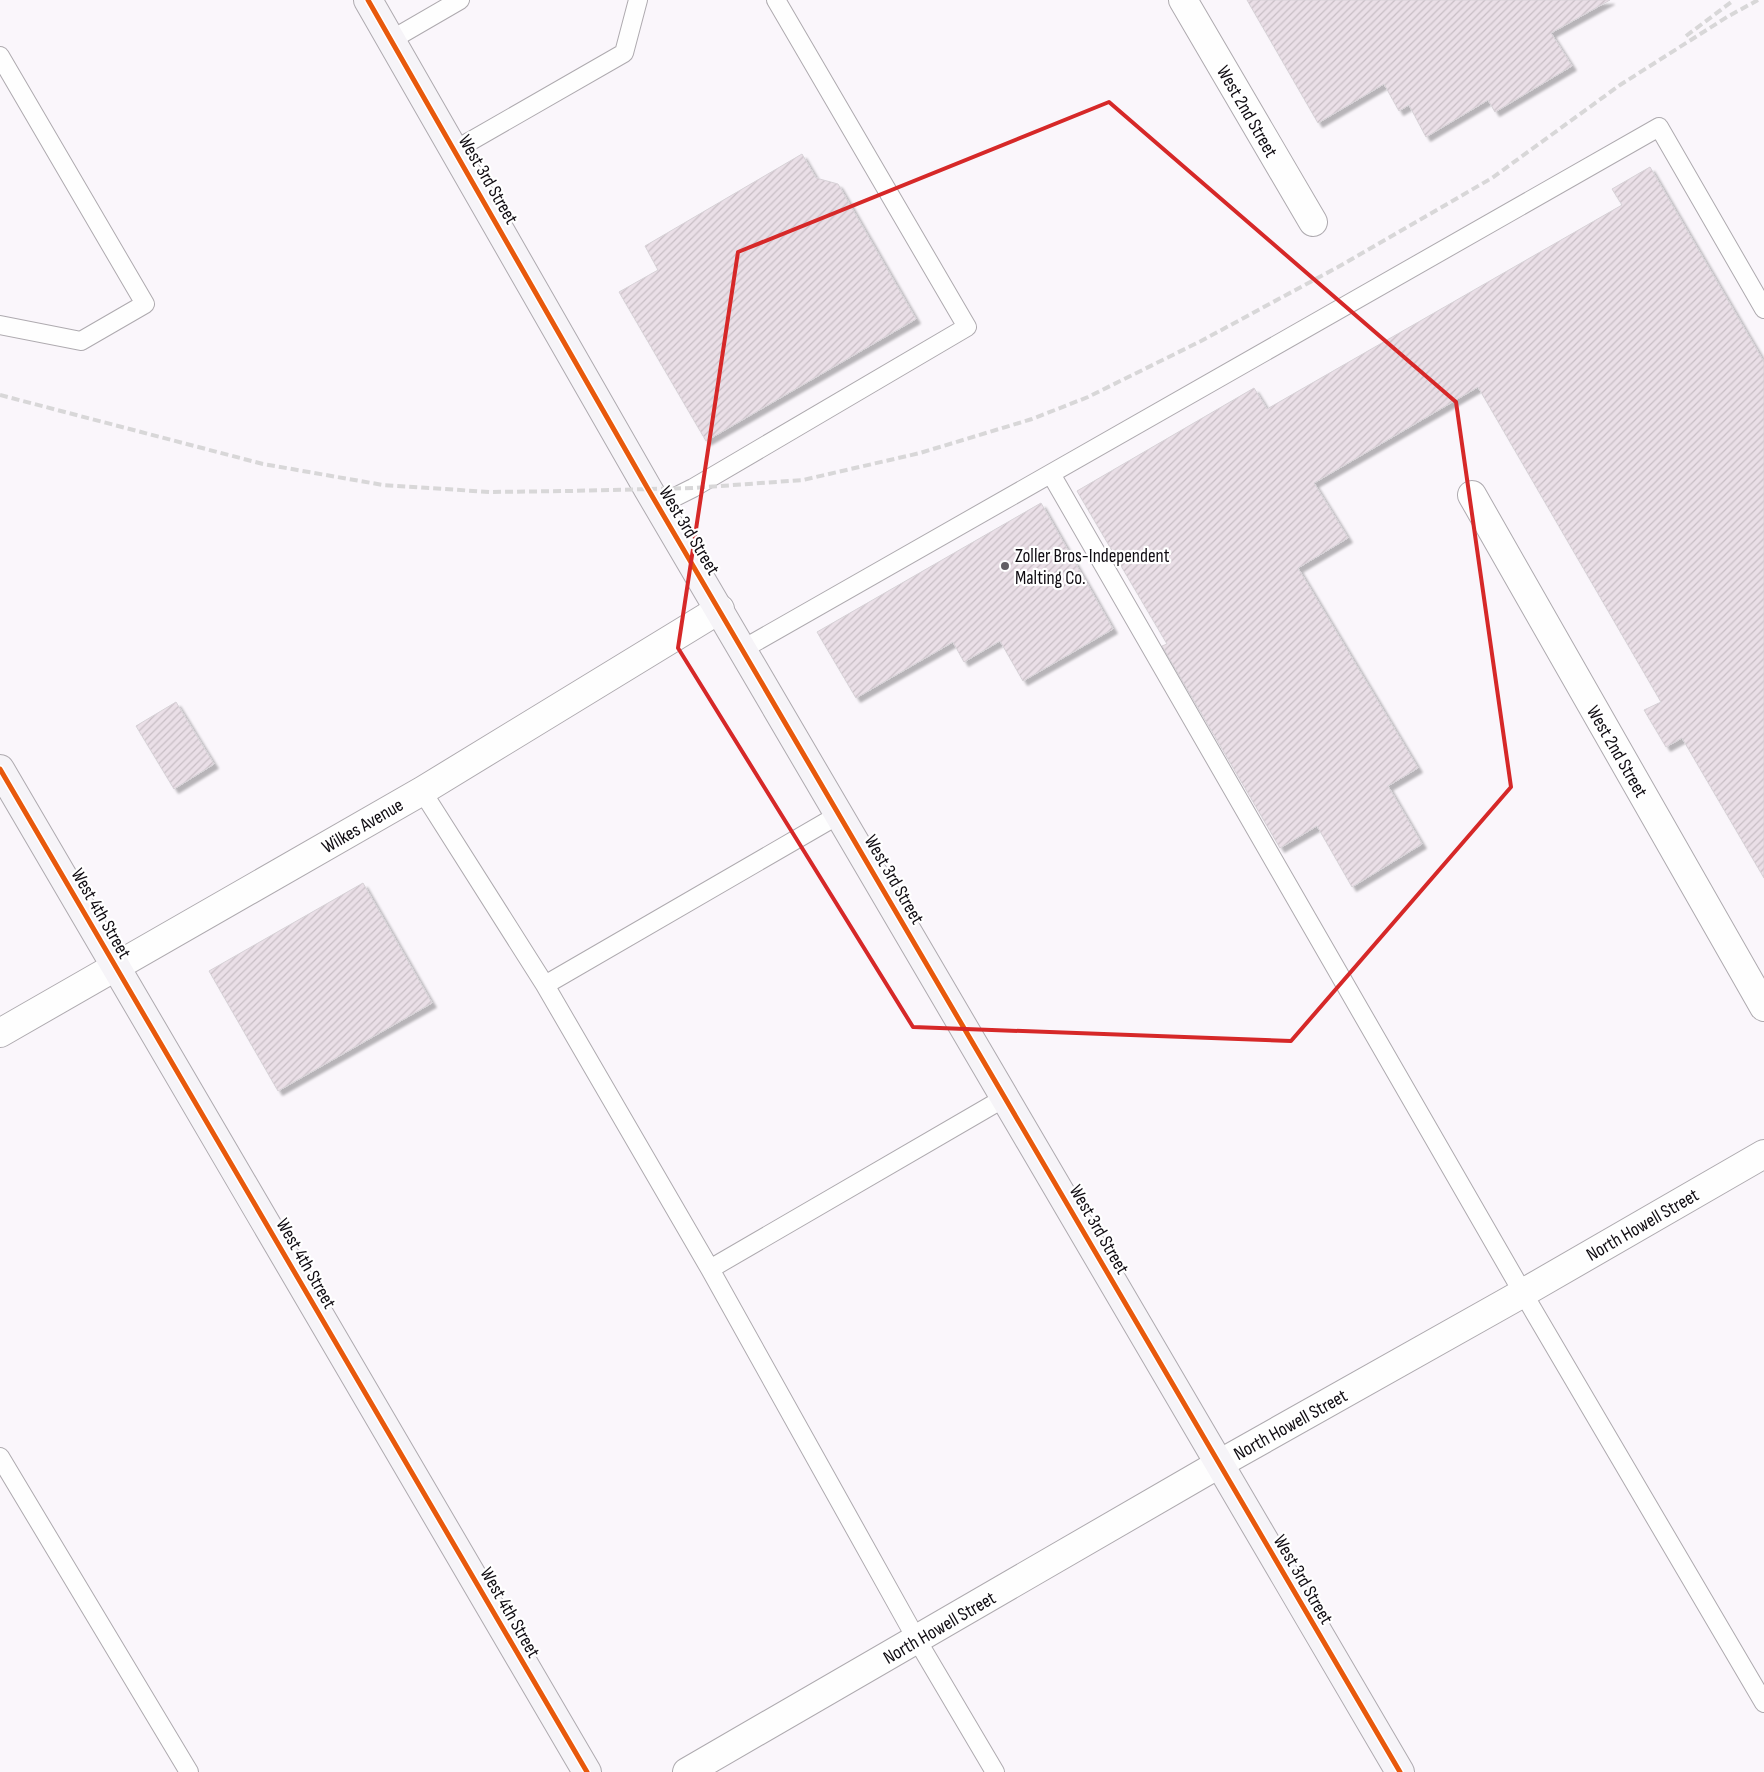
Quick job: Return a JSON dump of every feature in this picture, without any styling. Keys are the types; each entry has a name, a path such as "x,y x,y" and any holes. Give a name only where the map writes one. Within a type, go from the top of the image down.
{"main road":[{"name":"West 3rd Street","path":"368,0 648,489 1400,1772"},
{"name":"West 4th Street","path":"0,769 588,1772"}],"street":[{"name":"West 2nd Street","path":"1182,0 1313,222"},
{"name":"West 2nd Street","path":"1472,494 1764,1007"},
{"name":"Wilkes Avenue","path":"0,1033 422,791 720,609"},
{"name":"North Howell Street","path":"687,1772 1219,1464 1523,1293 1764,1154"}],"lane":[{"path":"391,40 460,0"},
{"path":"455,150 624,53 638,0"},
{"path":"659,505 693,488 967,327 776,0"},
{"path":"0,56 144,304 81,341 0,325"},
{"path":"743,649 1659,127 1764,309"},
{"path":"1051,474 1523,1293 1764,1703"},
{"path":"422,791 545,985 710,1269 917,1640 995,1772"},
{"path":"545,985 840,814"},
{"path":"710,1269 1006,1098"},
{"path":"0,1457 189,1772"}],"highlighted area":[{"path":"1109,102 1456,402 1511,787 1291,1041 913,1027 678,648 738,252"}],"building":[{"path":"1247,0 1610,0 1551,33 1572,66 1495,112 1488,100 1426,137 1409,105 1399,111 1384,84 1318,123"},
{"path":"802,154 816,178 838,184 916,319 706,441 619,292 658,270 645,246"},
{"path":"1650,167 1764,362 1764,878 1682,738 1666,747 1644,710 1661,702 1478,387 1314,483 1348,538 1298,568 1418,768 1388,786 1422,844 1352,887 1317,826 1280,848 1162,646 1167,644 1077,491 1254,388 1267,409 1622,205 1612,189"},
{"name":"Zoller Bros-Independent Malting Co.","path":"1041,503 1113,629 1023,681 1000,641 964,662 953,642 856,698 817,632"},
{"path":"176,702 214,764 174,789 136,726"},
{"path":"363,883 432,1003 278,1091 209,971"}],"railway":[{"path":"1686,36 1734,0"},
{"path":"0,395 263,464 383,485 490,492 693,488 803,480 920,453 1032,419 1088,397 1201,341 1338,267 1492,178 1620,85 1727,17 1758,0"}],"cycle path":[{"path":"368,0 648,489 1400,1772"},
{"path":"0,769 587,1772"}],"place":[{"name":"Zoller Bros-Independent Malting Co.","path":"1005,566"}]}
